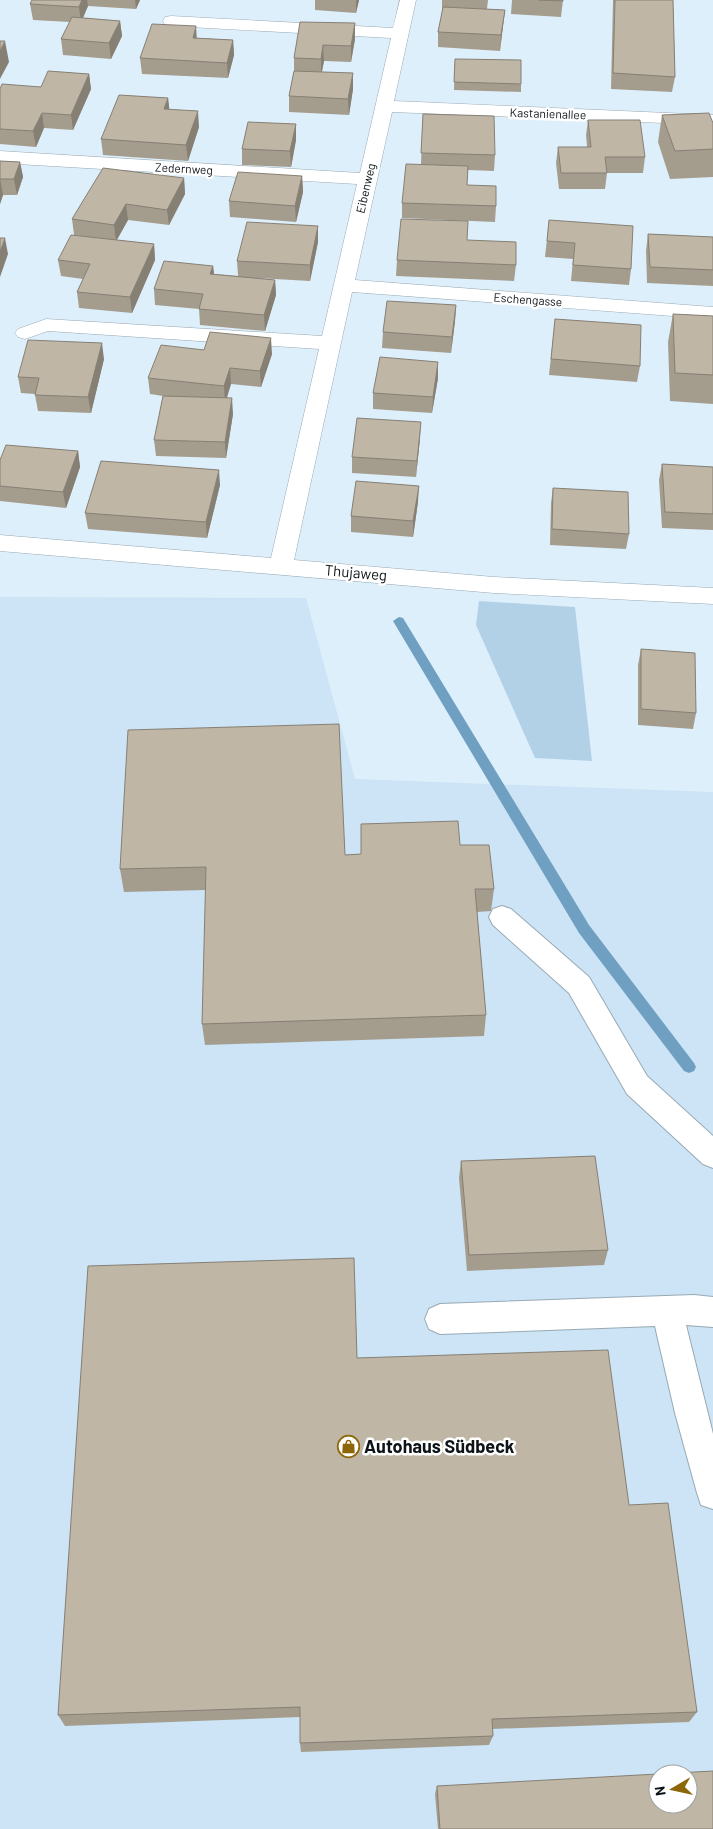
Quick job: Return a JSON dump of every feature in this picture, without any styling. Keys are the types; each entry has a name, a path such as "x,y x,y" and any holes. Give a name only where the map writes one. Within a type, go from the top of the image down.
{"street":[{"name":"Eibenweg","path":"281,565 408,0"},
{"path":"171,21 400,33"},
{"name":"Kastanienallee","path":"384,106 713,120"},
{"name":"Zedernweg","path":"0,157 367,179"},
{"name":"Eschengasse","path":"344,286 713,313"},
{"path":"25,333 46,325 331,343"},
{"name":"Thujaweg","path":"0,542 494,585 713,596"}],"lane":[{"path":"502,917 579,985 637,1085 713,1155"},
{"path":"667,1311 691,1413 713,1493"},
{"path":"440,1319 667,1311 713,1312"}],"shaded area":[{"path":"0,597 306,598 355,779 713,792 713,1829 0,1829"},
{"path":"479,601 575,607 592,761 535,758 476,625"}],"building":[{"path":"32,0 82,0 79,7 30,4"},
{"path":"615,0 673,0 675,77 613,73"},
{"path":"443,7 505,10 501,35 438,32"},
{"path":"72,17 120,21 109,43 61,39"},
{"path":"300,22 355,23 351,46 323,45 321,59 294,58"},
{"path":"152,24 196,26 193,38 233,40 227,63 140,58"},
{"path":"0,41 5,41 0,51"},
{"path":"455,59 521,60 521,84 454,82"},
{"path":"48,71 89,74 71,115 42,113 33,131 0,129 0,89 2,84 41,87"},
{"path":"294,71 353,73 348,99 289,96"},
{"path":"119,95 168,98 164,109 198,111 186,145 101,139"},
{"path":"709,113 713,123 713,149 675,151 662,115"},
{"path":"423,114 494,116 495,155 421,153"},
{"path":"588,120 640,120 645,157 605,157 607,173 561,173 558,147 591,147"},
{"path":"248,122 296,124 290,151 242,149"},
{"path":"0,161 20,162 14,179 0,179"},
{"path":"406,164 468,166 467,185 496,186 496,206 402,203"},
{"path":"103,168 184,178 167,210 126,204 114,225 72,219"},
{"path":"238,172 302,176 295,206 229,201"},
{"path":"401,219 468,221 467,240 516,242 516,265 397,260"},
{"path":"549,220 633,226 631,269 573,265 575,243 547,241"},
{"path":"247,222 318,226 310,265 237,261"},
{"path":"648,234 713,237 713,270 650,267"},
{"path":"71,235 154,244 130,297 77,292 90,264 58,260"},
{"path":"0,238 5,238 0,252"},
{"path":"164,261 213,266 210,274 275,280 264,315 199,309 203,294 154,289"},
{"path":"387,301 456,305 452,337 383,332"},
{"path":"673,314 713,316 713,375 675,373"},
{"path":"555,319 641,325 640,366 551,359"},
{"path":"210,332 271,338 260,371 230,368 224,386 148,378 161,345 204,350"},
{"path":"28,340 102,343 88,397 35,395 39,378 18,377"},
{"path":"380,357 438,362 433,397 373,393"},
{"path":"163,396 232,398 225,442 154,440"},
{"path":"357,418 421,422 417,461 352,457"},
{"path":"6,445 78,451 63,492 0,486 0,460"},
{"path":"101,461 219,470 206,522 85,513"},
{"path":"662,464 713,467 713,514 665,512"},
{"path":"356,481 419,486 413,521 351,516"},
{"path":"553,488 628,492 629,534 552,529"},
{"path":"641,649 695,653 696,713 641,709"},
{"path":"339,724 345,855 361,854 361,824 458,821 460,845 489,845 494,889 475,889 486,1015 202,1024 206,867 120,869 128,730"},
{"path":"595,1156 608,1250 469,1255 461,1161"},
{"name":"Autohaus Südbeck","path":"354,1258 357,1358 608,1350 629,1505 668,1503 697,1712 492,1719 493,1736 300,1743 300,1707 58,1715 88,1266"},
{"path":"713,1771 713,1829 440,1829 437,1786 648,1775 648,1814 698,1814 698,1772"}],"waterway":[{"path":"399,621 584,929 689,1067"}],"place":[{"name":"Autohaus Südbeck","path":"348,1446"}]}
